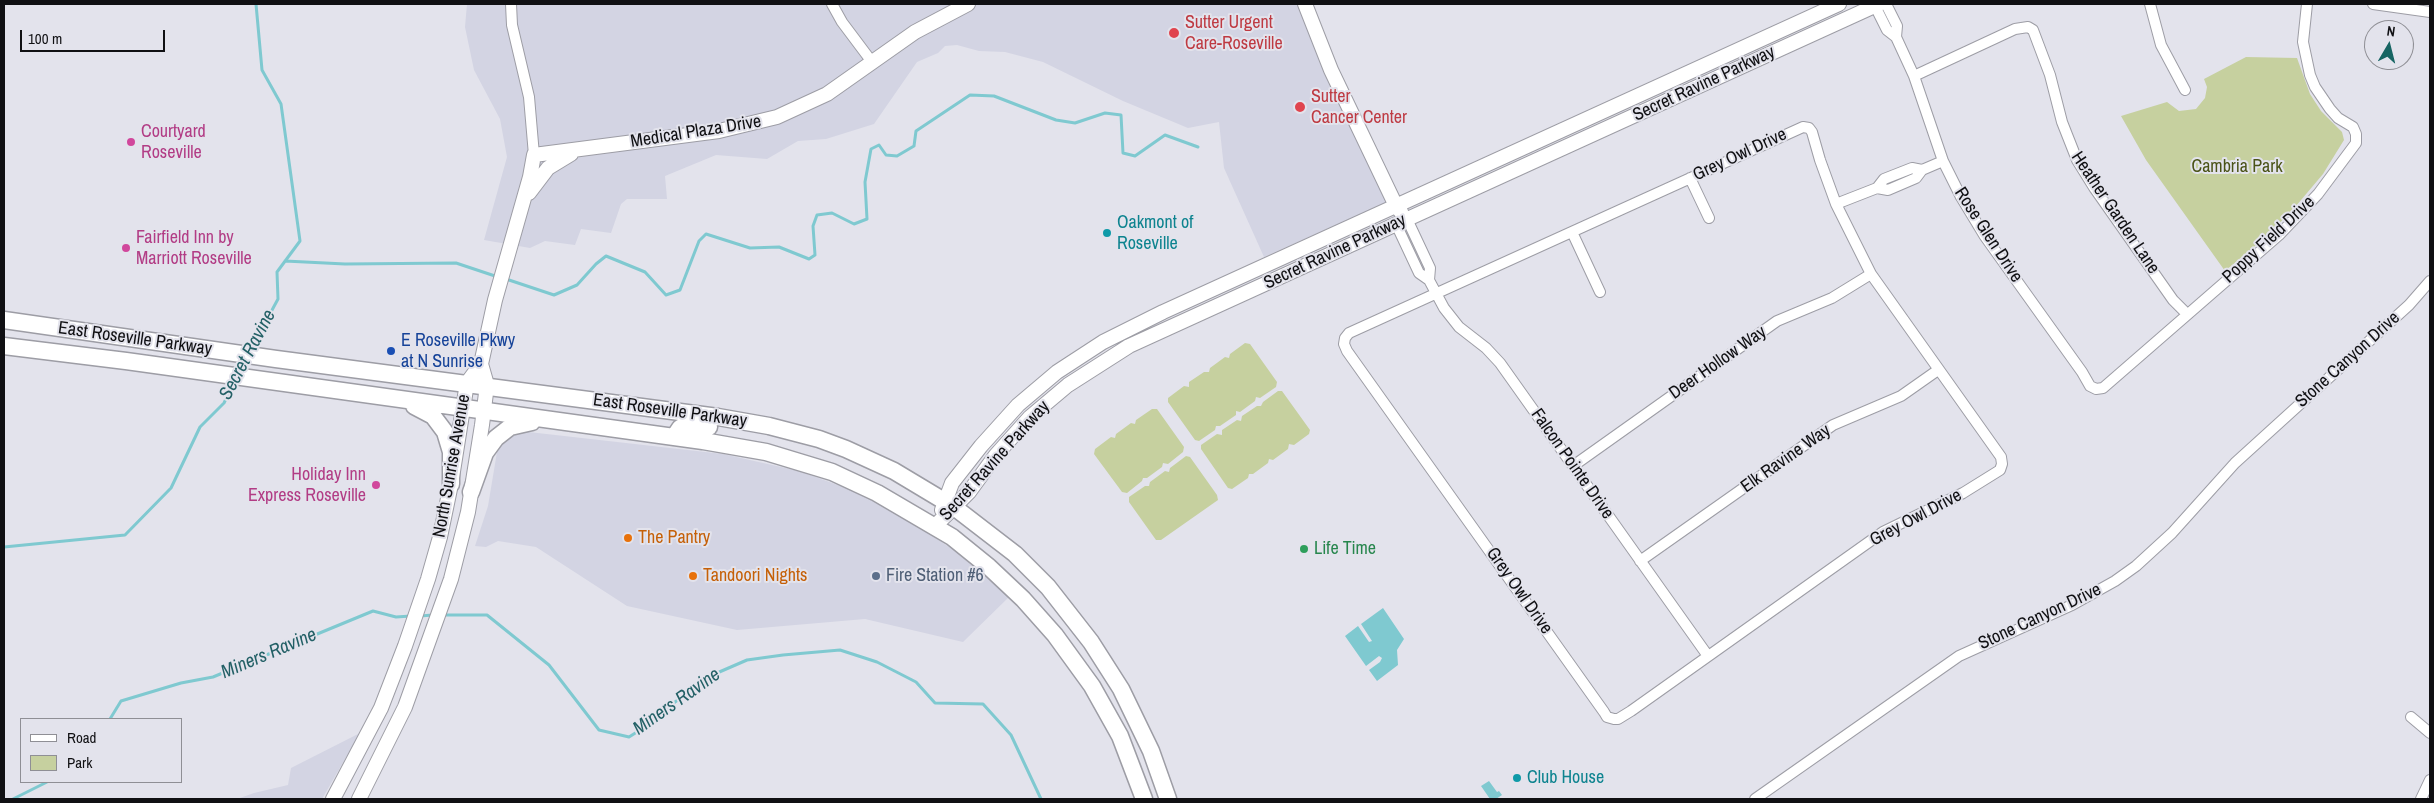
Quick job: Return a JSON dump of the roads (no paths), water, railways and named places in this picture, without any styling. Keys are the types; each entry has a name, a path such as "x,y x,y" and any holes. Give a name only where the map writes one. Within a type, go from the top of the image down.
{"main road":[{"name":"Medical Plaza Drive","path":"534,155 719,131 770,120 818,100 915,32 968,4"},
{"path":"1305,4 1331,70 1402,222"},
{"name":"Secret Ravine Parkway","path":"950,504 952,483 981,446 1018,405 1057,372 1087,352 1139,323 1839,4"},
{"name":"Secret Ravine Parkway","path":"935,526 950,504 969,492 1008,440 1030,417 1081,376 1150,336 1879,4"},
{"path":"524,200 548,168 581,149"},
{"path":"481,364 495,300 524,200 534,155"},
{"name":"East Roseville Parkway","path":"4,320 276,359 718,417 794,432 819,439 869,459 894,470 950,504 1015,554 1071,614 1106,665 1135,716 1151,751 1168,799"},
{"name":"East Roseville Parkway","path":"4,346 159,365 390,399 674,437 766,452 810,464 877,493 935,526 972,552 1007,583 1040,617 1068,652 1110,716 1129,757 1144,799"},
{"name":"North Sunrise Avenue","path":"333,799 367,737 393,680 428,579 440,537 451,484 468,383 481,364"},
{"name":"North Sunrise Avenue","path":"359,799 390,740 416,682 451,579 471,492 488,386 481,364"},
{"path":"390,399 426,411 441,424 447,436 451,452 451,484"},
{"path":"471,492 486,453 498,435 522,424 555,421"},
{"path":"674,437 680,428 693,425 760,432 794,432"}],"street":[{"path":"511,4 513,30 529,97 534,155"},
{"path":"832,4 842,22 872,62"},
{"name":"Rose Glen Drive","path":"1879,4 1887,30 1896,37 1914,76 1944,161 1961,198 1984,235 2090,386 2096,389"},
{"path":"2150,4 2161,45 2185,90"},
{"name":"Poppy Field Drive","path":"2096,389 2103,388 2290,224 2318,194 2356,143 2356,134 2353,127 2338,118 2330,109 2310,75 2303,42 2307,4"},
{"path":"2373,4 2430,12"},
{"name":"Heather Garden Lane","path":"1914,76 2015,29 2028,27 2033,30 2050,75 2062,122 2077,160 2111,213 2173,300 2186,314"},
{"name":"Grey Owl Drive","path":"1797,128 1809,128 1836,204 1871,274 2001,457 2000,470 1954,498 1918,513 1883,532 1618,719 1607,717 1344,344 1345,338 1349,333 1797,128"},
{"path":"1877,188 1888,190 1916,178 1922,170 1944,161"},
{"path":"1836,204 1877,188 1884,179 1912,168 1922,170"},
{"path":"1900,173 1904,183"},
{"path":"1690,178 1709,218"},
{"name":"Falcon Pointe Drive","path":"1402,222 1420,247 1430,268 1428,280"},
{"name":"Falcon Pointe Drive","path":"1402,222 1409,252 1419,273 1428,280 1435,294 1459,327 1486,348 1500,363 1708,656"},
{"path":"1572,232 1600,292"},
{"path":"1409,252 1420,247"},
{"name":"Deer Hollow Way","path":"1573,466 1777,321 1832,298 1871,274"},
{"name":"Stone Canyon Drive","path":"1755,799 1959,656 2079,601 2115,581 2136,566 2172,533 2235,463 2409,305 2430,281"},
{"name":"Elk Ravine Way","path":"1640,561 1833,425 1901,396 1938,370"},
{"path":"2411,717 2430,733"},
{"path":"2424,799 2430,780"}],"water":[{"path":"1383,608 1404,639 1397,650 1398,665 1377,681 1369,670 1380,662 1382,658 1379,656 1366,666 1345,636 1358,626 1369,642 1372,641 1361,624"},
{"path":"1489,781 1497,792 1499,791 1502,795 1496,799 1490,799 1481,786"}],"waterway":[{"name":"Secret Ravine","path":"251,349 278,299 277,272 300,241 281,104 262,70 256,4"},
{"path":"506,279 554,295 577,285 606,256 645,272 666,295 680,290 699,241 706,234 750,248 779,247 809,259 815,255 813,226 817,215 832,213 854,224 867,219 865,182 871,149 879,145 886,155 897,156 914,146 916,131 970,95 994,96 1056,120 1075,123 1105,113 1121,115 1123,153 1135,156 1165,135 1198,147"},
{"path":"285,261 345,264 456,263 498,277"},
{"name":"Secret Ravine","path":"239,372 246,359"},
{"name":"Secret Ravine","path":"4,547 125,535 171,488 200,427 224,403 234,382"},
{"name":"Miners Ravine","path":"111,718 121,701 181,683 213,677 373,611 396,617 411,616"},
{"name":"Miners Ravine","path":"420,616 433,615"},
{"name":"Miners Ravine","path":"442,615 487,615 549,665 599,730 629,737 717,673 747,660 840,650 877,662 916,682 935,703 983,704 1011,735 1041,799"},
{"name":"Miners Ravine","path":"13,799 45,783"}],"place":[{"name":"Sutter Urgent Care-Roseville","path":"1174,33"},
{"name":"Sutter Cancer Center","path":"1300,107"},
{"name":"Courtyard Roseville","path":"131,142"},
{"name":"Oakmont of Roseville","path":"1107,233"},
{"name":"Fairfield Inn by Marriott Roseville","path":"126,248"},
{"name":"E Roseville Pkwy at N Sunrise","path":"391,351"},
{"name":"Holiday Inn Express Roseville","path":"376,485"},
{"name":"The Pantry","path":"628,538"},
{"name":"Life Time","path":"1304,549"},
{"name":"Tandoori Nights","path":"693,576"},
{"name":"Fire Station #6","path":"876,576"},
{"name":"Club House","path":"1517,778"}],"park label":[{"name":"Cambria Park","path":"2237,167"}]}
